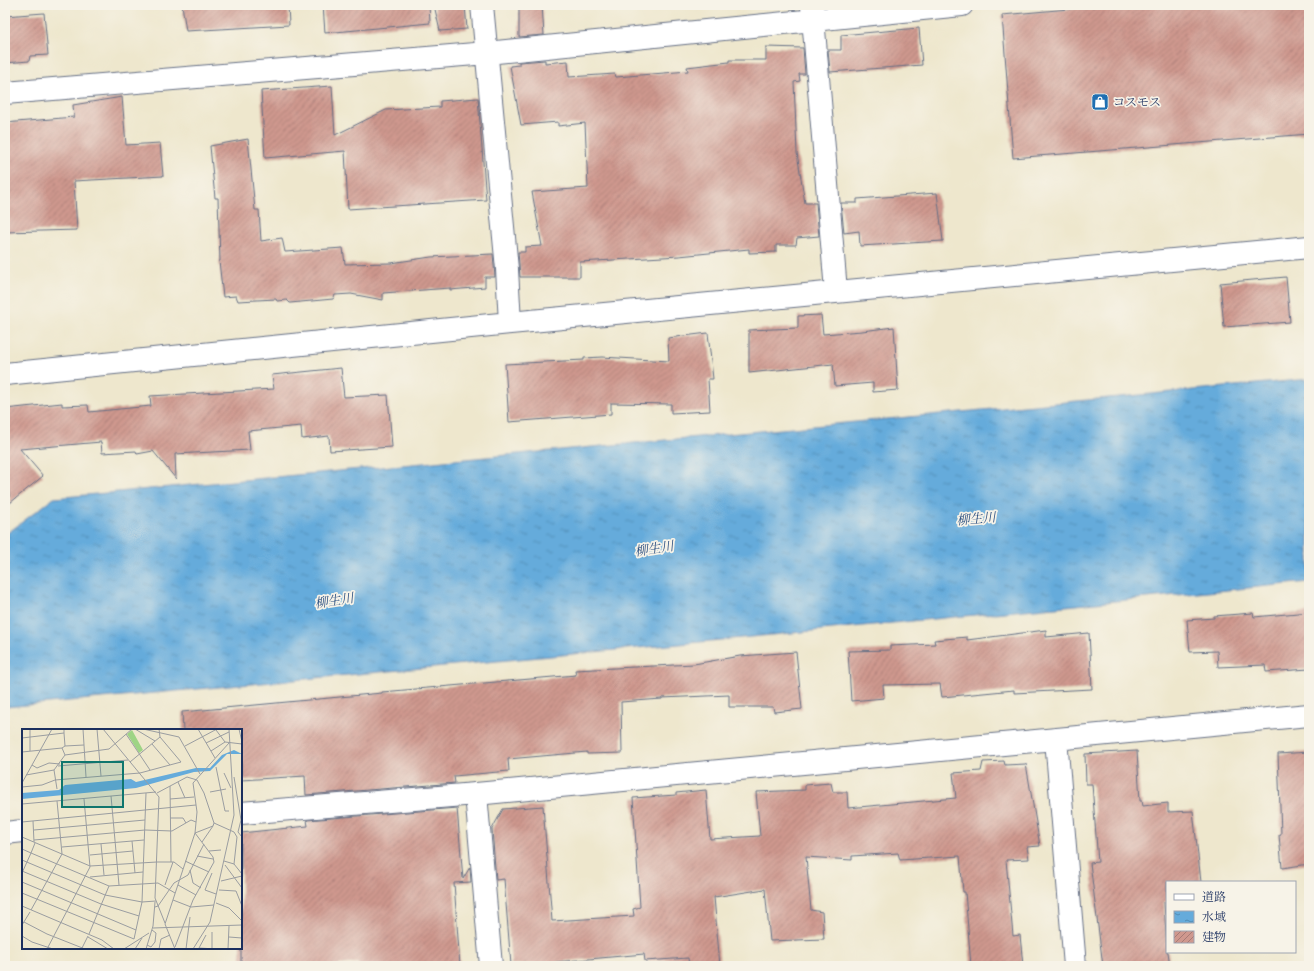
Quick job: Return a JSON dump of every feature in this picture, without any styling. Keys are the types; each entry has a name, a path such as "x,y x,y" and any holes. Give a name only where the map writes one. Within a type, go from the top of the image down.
{"street":[{"path":"482,5 507,269 510,323"},
{"path":"5,93 487,53 813,13 962,5"},
{"path":"813,13 836,291"},
{"path":"5,374 836,291 1309,247"},
{"path":"242,813 476,794 1309,715"},
{"path":"1056,739 1075,966"},
{"path":"476,794 491,966"},
{"path":"5,833 22,831"}],"water":[{"name":"柳生川","path":"1309,379 1309,582 690,643 5,707 5,535 54,498"}],"building":[{"path":"182,5 288,5 289,25 186,31"},
{"path":"323,5 429,5 430,23 325,33"},
{"path":"434,5 465,5 467,29 440,31"},
{"path":"519,5 542,5 544,35 519,37"},
{"path":"1113,5 1309,5 1309,134 1013,158 1002,15"},
{"path":"44,13 48,55 30,56 29,61 5,63 5,16"},
{"path":"919,28 922,65 830,72 828,50 841,50 841,35"},
{"path":"766,47 803,48 805,74 799,74 800,81 794,82 797,153 805,203 816,203 819,236 797,238 796,245 776,245 776,252 749,253 749,249 679,256 580,262 580,277 520,277 518,252 525,252 525,247 542,246 532,192 588,188 585,123 558,126 558,122 521,125 510,66 519,65 519,62 545,60 545,63 568,61 569,77 615,74 616,77 688,71 687,67 729,62 729,60 766,60"},
{"path":"332,86 335,135 386,110 440,107 440,101 478,98 486,200 348,209 345,151 265,158 261,91"},
{"path":"122,97 126,145 160,143 163,176 74,181 77,230 5,232 5,123 74,117 73,105"},
{"path":"248,139 255,210 259,210 261,241 282,238 285,252 343,248 345,264 391,263 431,257 493,254 495,277 485,277 485,287 383,293 383,300 351,294 335,295 333,299 290,303 287,300 277,301 276,299 238,301 236,296 223,297 219,261 218,198 215,198 210,146"},
{"path":"937,193 943,241 860,246 859,231 844,233 841,203 857,203 857,199"},
{"path":"1286,277 1290,322 1224,327 1220,283"},
{"path":"821,315 823,334 894,327 898,390 873,392 873,383 835,386 833,364 749,373 749,330 798,328 798,316"},
{"path":"708,333 713,379 708,379 710,411 671,413 671,404 611,403 611,414 509,422 505,364 584,360 584,358 602,357 669,361 668,338"},
{"path":"341,368 344,397 388,395 392,447 330,451 329,436 302,439 301,426 248,431 250,450 175,454 176,479 153,451 137,454 136,451 102,453 101,442 20,449 43,476 10,503 5,453 5,409 62,403 62,406 88,405 89,412 151,406 150,396 274,389 272,375"},
{"path":"1309,612 1309,669 1266,672 1265,665 1218,667 1217,651 1190,652 1187,620 1253,613 1254,617"},
{"path":"1046,630 1046,637 1089,633 1092,689 1014,693 1014,690 942,697 940,684 883,685 884,698 851,701 848,651 890,650 890,646 935,644 934,640 967,637 967,640"},
{"path":"796,652 802,709 774,712 773,707 729,707 729,695 662,698 621,702 622,753 587,754 587,752 508,759 509,771 454,776 455,783 306,795 305,776 242,780 242,729 183,729 182,712 382,692 576,675 575,670 694,664 740,656"},
{"path":"1137,751 1140,801 1142,801 1143,806 1168,803 1168,812 1193,811 1201,881 1166,881 1166,902 1164,902 1166,953 1168,953 1170,966 1103,966 1090,863 1098,862 1092,784 1086,784 1085,754"},
{"path":"1309,752 1309,864 1282,868 1279,835 1281,834 1278,754"},
{"path":"1004,761 1005,765 1026,764 1040,846 1027,847 1029,859 1006,860 1013,936 1020,935 1023,966 971,966 965,892 963,892 960,856 900,860 898,853 852,856 852,860 806,857 811,910 822,912 824,939 770,941 765,889 714,897 720,966 689,966 688,958 645,961 644,954 556,963 511,965 504,879 496,880 492,829 503,809 543,806 552,921 634,916 633,909 640,907 633,798 676,795 676,793 706,790 710,839 760,836 756,792 805,790 805,785 831,783 833,792 847,792 848,808 956,798 953,773 981,771 983,762"},
{"path":"457,808 463,879 470,867 471,882 454,883 460,966 358,966 358,963 332,966 241,966 242,833 308,826 307,820"}],"place":[{"name":"コスモス","path":"1100,102"}]}
